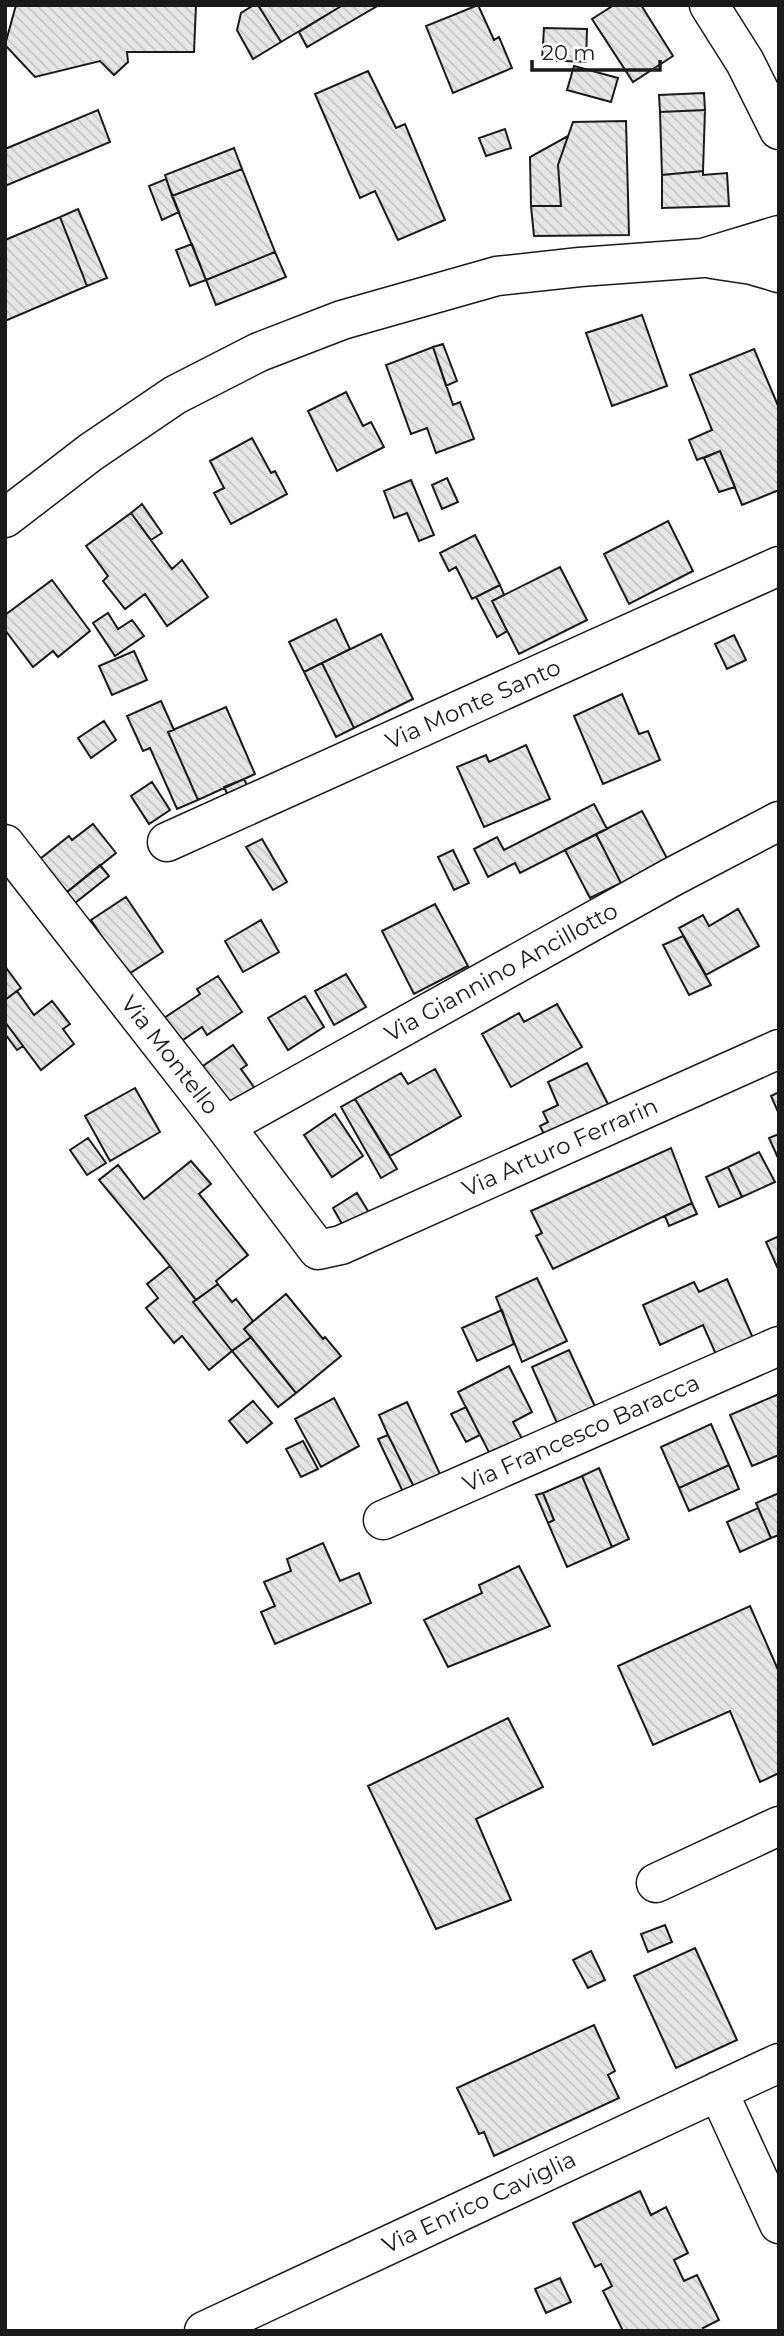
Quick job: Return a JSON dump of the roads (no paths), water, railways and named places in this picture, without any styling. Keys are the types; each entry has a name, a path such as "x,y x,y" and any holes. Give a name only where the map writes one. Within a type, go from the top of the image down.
{"street":[{"path":"709,5 745,62 779,130"},
{"path":"703,258 779,235"},
{"path":"5,517 175,395 258,352 342,320 497,276 580,267 703,258 752,265 779,273"},
{"name":"Via Monte Santo","path":"167,842 779,566"},
{"name":"Via Giannino Ancillotto","path":"225,1126 660,883 779,821"},
{"name":"Via Montello","path":"5,844 318,1250 341,1245"},
{"name":"Via Arturo Ferrarin","path":"341,1245 779,1049"},
{"name":"Via Francesco Baracca","path":"383,1520 779,1346"},
{"path":"656,1883 779,1826"},
{"name":"Via Enrico Caviglia","path":"204,2331 242,2322 779,2063"},
{"path":"718,2091 779,2224"}]}
